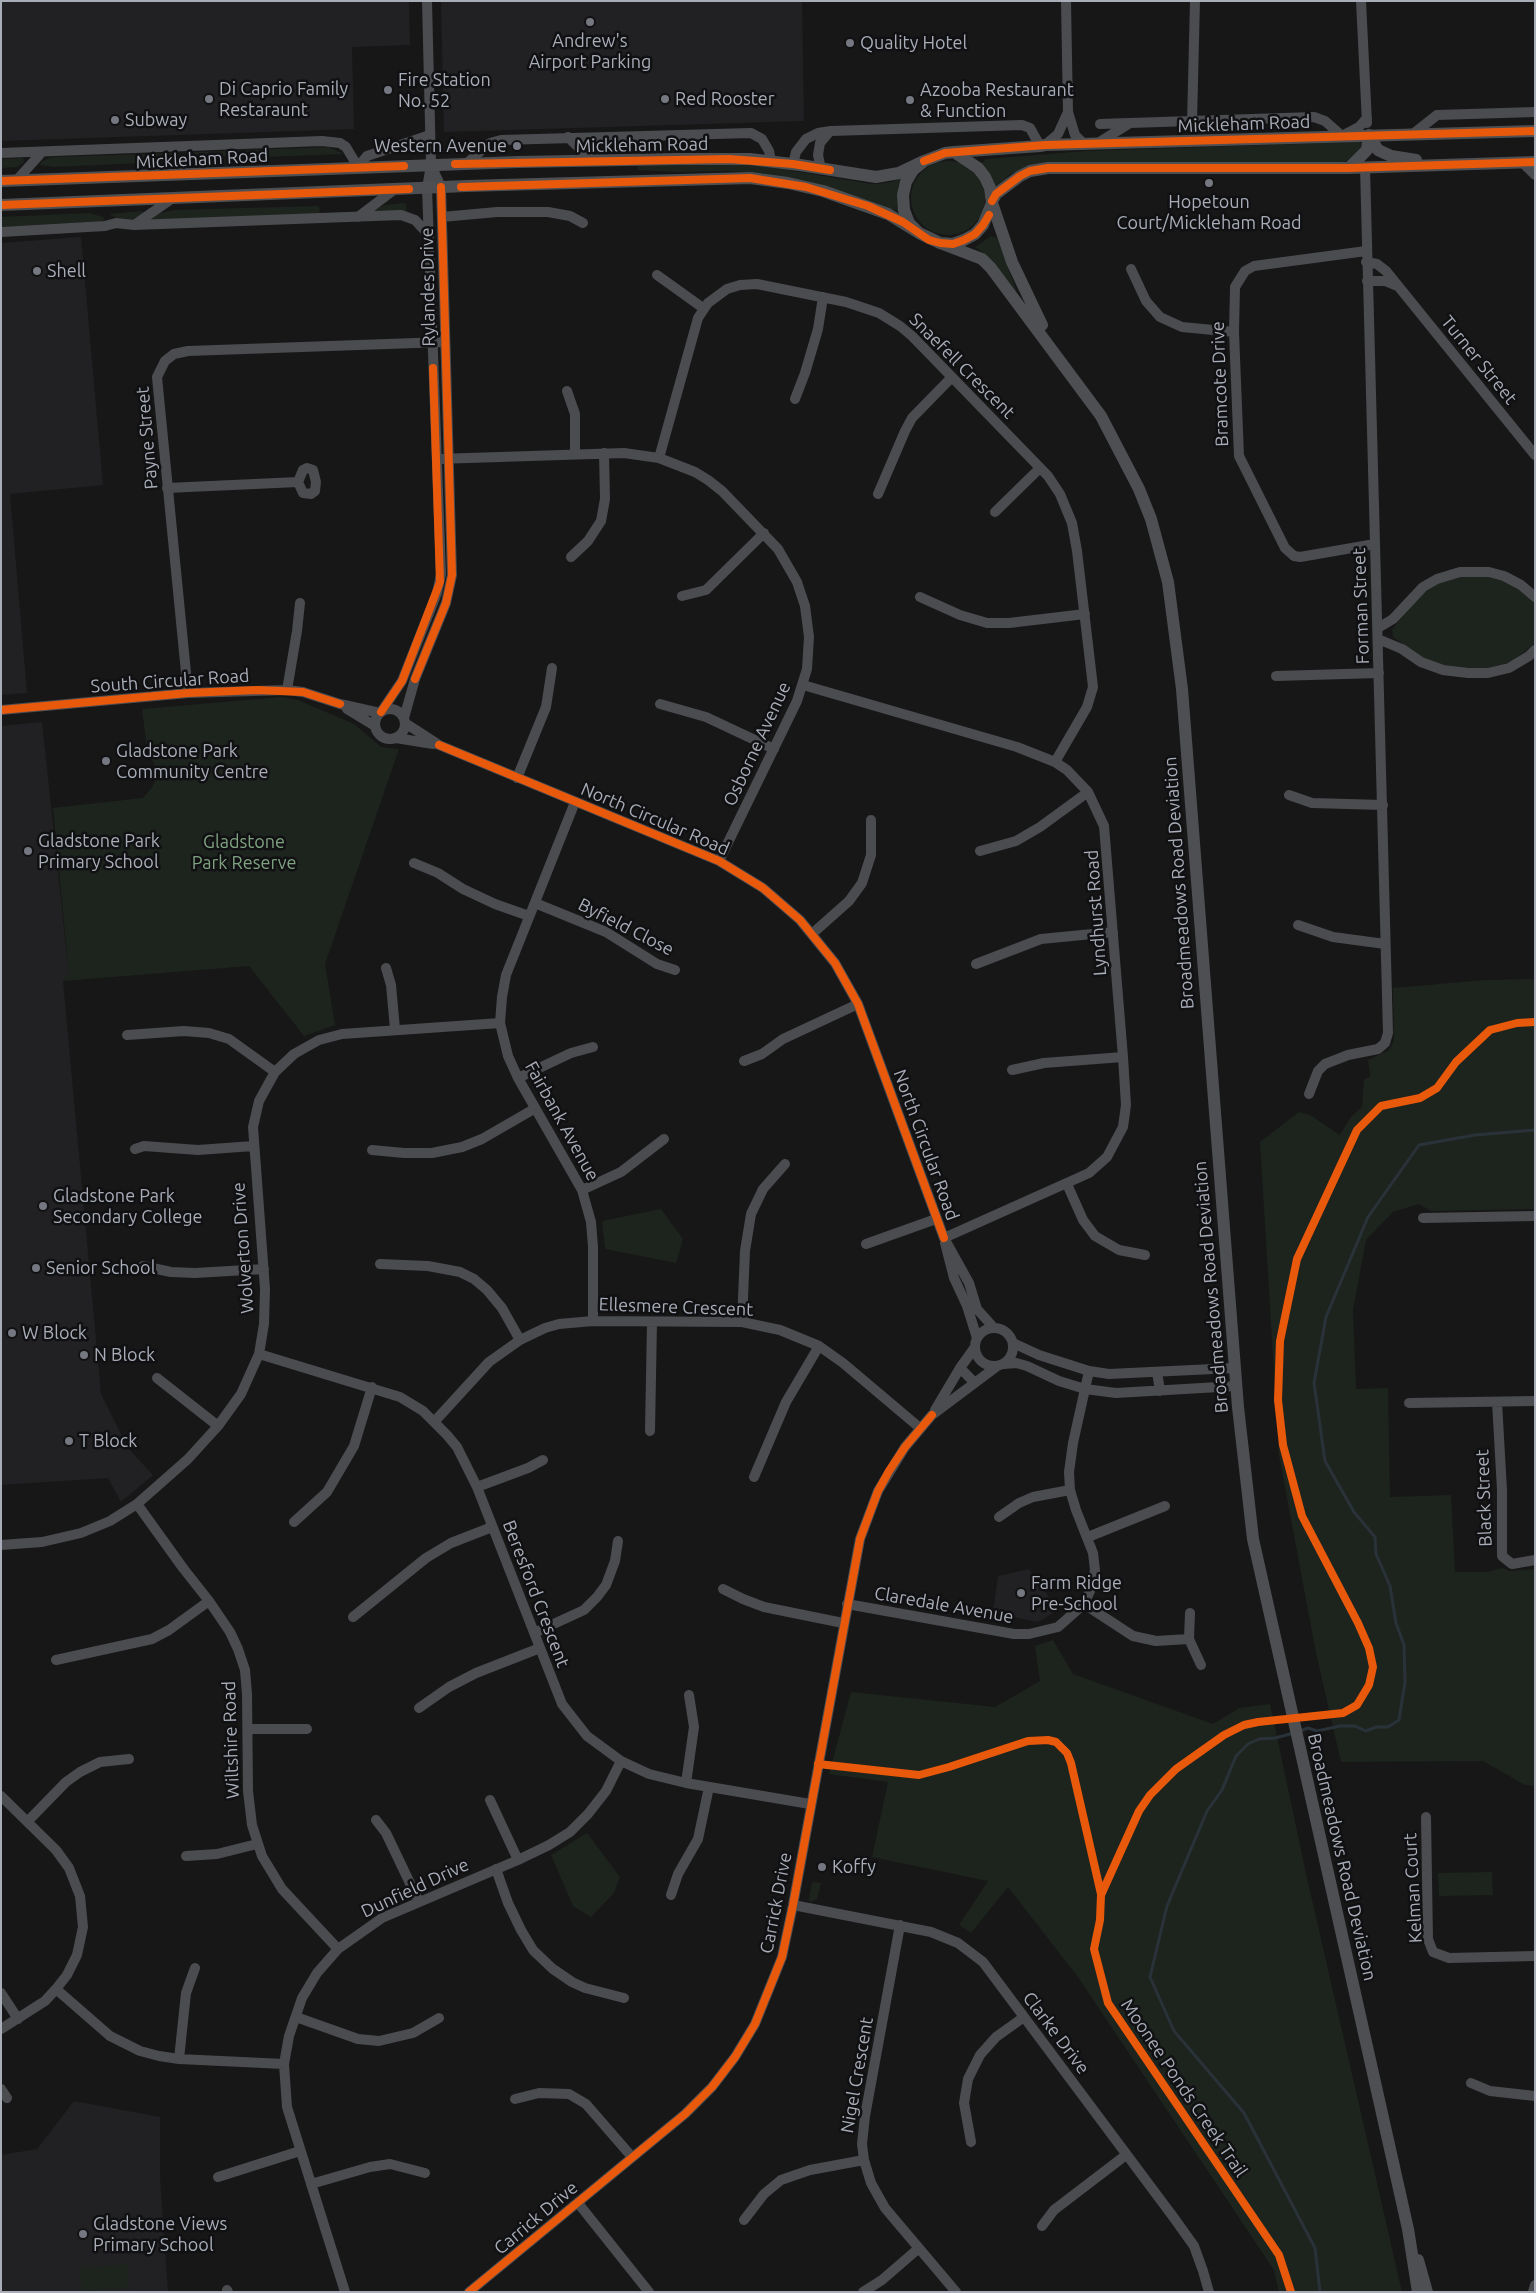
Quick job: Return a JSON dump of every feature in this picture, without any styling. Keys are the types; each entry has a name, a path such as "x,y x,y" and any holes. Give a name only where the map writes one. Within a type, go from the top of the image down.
{"main road":[{"name":"Mickleham Road","path":"954,152 1090,144 1535,132"},
{"path":"1369,135 1378,150 1391,156 1446,165"},
{"path":"1349,168 1367,150 1369,135"},
{"path":"992,202 986,177 978,168 954,152 924,160 910,176 903,196 904,210 909,223 918,233 929,240 953,244 975,234 984,225 996,194 1020,176 1048,168 1365,168 1528,162"},
{"name":"Mickleham Road","path":"1,181 358,167 729,158 793,164 883,177 899,173 924,160"},
{"name":"Mickleham Road","path":"1,205 440,187 750,178 788,183 823,191 888,214 918,233"},
{"name":"Broadmeadows Road Deviation","path":"992,202 1006,248 1023,289 1057,354"},
{"name":"Broadmeadows Road Deviation","path":"940,243 982,259 1057,354 1101,416 1139,489 1162,554 1174,612 1182,689 1234,1368 1254,1538 1408,2229 1418,2292"},
{"name":"Broadmeadows Road Deviation","path":"1408,2229 1427,2292"}],"street":[{"path":"427,1 431,165"},
{"path":"1066,1 1068,112 1076,135 1090,144"},
{"path":"1192,122 1195,1"},
{"path":"1361,1 1369,135"},
{"path":"793,164 796,152 806,139 818,133 831,131 1022,125 1030,128 1043,146 1058,134 1068,112"},
{"path":"1413,134 1437,116 1535,112"},
{"name":"Mickleham Road","path":"1090,144 1130,123 1314,117 1325,121 1342,136"},
{"path":"1342,136 1359,127 1367,118"},
{"path":"1100,124 1130,123"},
{"path":"821,168 818,155 820,143 831,131"},
{"name":"Mickleham Road","path":"466,164 490,143 501,140 751,134 762,140 769,151 771,162"},
{"path":"358,167 368,156 430,135"},
{"path":"568,138 592,160"},
{"name":"Mickleham Road","path":"1,153 322,141 340,143 346,147 358,167"},
{"path":"16,181 42,152"},
{"path":"1528,162 1535,174"},
{"name":"Rylandes Drive","path":"405,720 410,692 450,593 452,575 442,217 440,187 431,165"},
{"name":"Rylandes Drive","path":"380,713 402,681 438,593 441,574 428,234 427,188 431,165"},
{"name":"Forman Street","path":"1309,1094 1318,1071 1325,1064 1348,1055 1374,1051 1385,1043 1388,1033 1365,168"},
{"path":"357,217 395,189"},
{"path":"134,225 174,197"},
{"path":"442,217 497,212 548,212 570,216 583,222"},
{"path":"1,232 105,226 116,223 134,225 408,216 420,224 428,234"},
{"name":"Bramcote Drive","path":"1366,251 1254,266 1245,271 1235,287 1234,332 1239,456 1285,548 1294,556 1300,556 1375,544"},
{"name":"Turner Street","path":"1366,262 1377,264 1386,271 1535,454"},
{"path":"1131,269 1146,301 1160,317 1182,327 1234,332"},
{"path":"656,275 703,308"},
{"path":"1367,281 1385,281 1398,287"},
{"name":"Snaefell Crescent","path":"659,458 695,328 703,308 727,289 750,284 823,297 864,307 889,319 912,336 1040,468 1060,494 1072,523 1093,676 1091,698 1055,762"},
{"path":"795,399 813,347 823,297"},
{"path":"432,343 444,342"},
{"name":"Payne Street","path":"188,693 157,377 165,361 174,354 188,351 432,343"},
{"path":"878,494 912,418 952,377"},
{"path":"437,459 575,454 574,414 567,391"},
{"name":"Osborne Avenue","path":"575,454 639,454 659,458 695,472 722,491 764,534 778,549 798,582 805,606 809,637 807,669 803,685 774,750 719,861"},
{"path":"571,557 596,531 601,521 605,499 604,454"},
{"path":"995,512 1040,468"},
{"path":"167,488 298,482"},
{"path":"682,596 706,590 764,534"},
{"path":"1378,628 1393,619 1423,587 1437,578 1460,572 1489,572 1504,576 1521,585 1535,597"},
{"path":"920,597 960,616 987,623 1009,623 1085,614"},
{"path":"287,690 300,603"},
{"path":"428,616 439,621"},
{"path":"1378,639 1402,649 1421,662 1443,670 1468,672 1488,673 1508,668 1529,656 1535,650"},
{"path":"517,778 546,707 552,668"},
{"path":"1276,676 1379,673"},
{"name":"Lyndhurst Road","path":"803,685 1017,747 1055,762 1088,792 1104,826 1123,1057 1125,1117 1118,1139 1107,1157 1098,1166 1067,1184 944,1238"},
{"name":"South Circular Road","path":"1,710 188,693 287,690 303,692 340,704 380,713"},
{"name":"South Circular Road","path":"340,704 375,726"},
{"path":"660,704 706,717 774,750"},
{"path":"394,710 405,720 403,732 396,738 382,737 375,726 380,713 394,710"},
{"name":"North Circular Road","path":"405,720 439,745 719,861 746,876 777,898 813,933 839,969 858,1004 936,1219 944,1238 969,1282 977,1309 994,1328"},
{"name":"North Circular Road","path":"396,738 439,745"},
{"path":"980,851 1016,841 1040,827 1088,792"},
{"path":"1288,796 1312,803 1383,805"},
{"name":"Fairbank Avenue","path":"575,802 506,975 500,1023 508,1056 518,1078 582,1190 591,1222 594,1247 593,1321"},
{"path":"813,933 849,901 862,883 871,855 871,820"},
{"path":"414,863 438,873 462,889 528,916"},
{"name":"Byfield Close","path":"535,903 606,932 657,964 675,970"},
{"path":"1298,926 1333,937 1385,944"},
{"path":"976,964 1042,939 1113,932"},
{"path":"386,968 391,985 395,1030"},
{"path":"744,1061 762,1054 783,1039 858,1004"},
{"name":"Wolverton Drive","path":"1,1545 42,1542 81,1533 110,1520 138,1504 188,1458 218,1426 241,1394 259,1354 264,1324 264,1268 252,1127 259,1101 275,1072 294,1054 319,1040 342,1034 500,1023"},
{"path":"127,1035 184,1031 209,1033 229,1039 275,1072"},
{"path":"518,1078 571,1053 592,1047"},
{"path":"1012,1070 1044,1063 1123,1057"},
{"path":"372,1150 432,1153 462,1147 482,1139 534,1109"},
{"path":"582,1190 621,1172 664,1139"},
{"path":"135,1150 144,1146 198,1150 253,1146"},
{"path":"742,1322 746,1244 751,1214 755,1202 764,1188 785,1164"},
{"path":"1067,1184 1083,1220 1095,1236 1119,1250 1145,1255"},
{"path":"1423,1218 1535,1216"},
{"path":"866,1244 936,1219"},
{"name":"North Circular Road","path":"944,1238 954,1278 972,1319 976,1342"},
{"path":"380,1264 428,1266 460,1272 474,1279 487,1290 502,1308 520,1340"},
{"path":"143,1266 171,1272 195,1273 264,1268"},
{"name":"Ellesmere Crescent","path":"435,1421 489,1362 520,1340 559,1324 593,1321 742,1322 780,1330 819,1346 843,1363 920,1428"},
{"path":"650,1431 652,1322"},
{"path":"1000,1366 1012,1356 1013,1343 1008,1333 994,1328 984,1331 976,1342 979,1359 990,1366 1000,1366 1016,1363 1059,1381 1085,1389 1116,1392 1236,1386"},
{"name":"Carrick Drive","path":"932,1415 976,1342"},
{"path":"1013,1343 1039,1355 1089,1371 1109,1374 1234,1368"},
{"path":"754,1477 786,1402 819,1346"},
{"name":"Beresford Crescent","path":"259,1354 400,1397 435,1421 457,1447 477,1487 562,1704 587,1736 621,1761 649,1774 686,1783 810,1804"},
{"name":"Carrick Drive","path":"469,2292 685,2114 712,2087 735,2057 755,2024 770,1991 782,1957 860,1539 878,1491 905,1447 920,1428 932,1415 1000,1366"},
{"path":"960,1368 975,1383"},
{"name":"Claredale Avenue","path":"847,1604 1014,1634 1028,1634 1058,1627 1084,1604 1095,1570 1094,1553 1070,1490 1069,1472 1072,1443 1089,1371"},
{"path":"1157,1372 1160,1391"},
{"path":"157,1378 218,1426"},
{"path":"294,1522 327,1492 354,1446 372,1387"},
{"path":"1409,1402 1535,1400"},
{"name":"Black Street","path":"1497,1402 1502,1475 1502,1556 1508,1563 1512,1564 1535,1560"},
{"path":"477,1487 528,1468 543,1460"},
{"path":"999,1517 1019,1503 1032,1497 1070,1490"},
{"name":"Wiltshire Road","path":"138,1504 183,1568 210,1601 230,1632 245,1670 248,1729 248,1791 252,1826 262,1856 282,1889 338,1949"},
{"path":"1088,1536 1165,1506"},
{"path":"353,1617 426,1558 451,1543 492,1527"},
{"path":"534,1633 584,1610 597,1597 606,1585 615,1561 618,1541"},
{"path":"723,1589 764,1607 843,1623"},
{"path":"56,1660 152,1638 187,1618 210,1601"},
{"path":"1084,1604 1133,1636 1156,1641 1189,1639"},
{"path":"1190,1614 1189,1639 1201,1665"},
{"path":"419,1708 448,1687 476,1673 540,1648"},
{"path":"686,1783 694,1727 694,1713 689,1695"},
{"path":"248,1729 307,1729"},
{"path":"28,1821 66,1782 80,1772 100,1762 128,1759"},
{"name":"Dunfield Drive","path":"345,2292 287,2107 284,2064 289,2036 302,1998 317,1973 338,1949 382,1918 518,1860 570,1832 588,1814 606,1791 621,1761"},
{"path":"671,1895 678,1874 698,1839 709,1787"},
{"path":"1,1796 56,1850 69,1868 80,1896 82,1913 81,1938 77,1955 67,1975 45,2000 1,2029"},
{"path":"490,1800 518,1860"},
{"name":"Kelman Court","path":"1426,1817 1428,1939 1431,1948 1438,1955 1449,1958 1535,1956"},
{"path":"376,1820 386,1833 419,1902"},
{"path":"186,1856 217,1854 258,1844"},
{"path":"496,1869 512,1912 533,1950 553,1969 572,1982 585,1988 624,1998"},
{"name":"Clarke Drive","path":"793,1905 932,1932 958,1943 983,1962 1194,2246 1209,2292"},
{"name":"Nigel Crescent","path":"900,1925 865,2116 862,2144 864,2160 871,2182 885,2208 956,2292"},
{"path":"179,2059 186,1993 195,1968"},
{"path":"56,1989 110,2036 124,2044 159,2056 179,2059 284,2064"},
{"path":"1,1993 18,2019"},
{"path":"296,2016 358,2038 379,2041 413,2033 439,2018"},
{"path":"971,2142 964,2103 968,2079 980,2055 996,2037 1024,2017"},
{"path":"1471,2083 1490,2091 1535,2096"},
{"path":"515,2098 539,2093 569,2094 586,2104 632,2157"},
{"path":"218,2177 300,2151"},
{"path":"1042,2226 1054,2210 1126,2155"},
{"path":"744,2220 764,2194 781,2180 810,2170 864,2160"},
{"path":"311,2184 370,2167 390,2164 425,2173"},
{"path":"578,2203 649,2292"},
{"path":"863,2292 882,2280 919,2248"}],"shaded area":[{"path":"1,1 409,1 410,45 352,47 354,129 1,141"},
{"path":"441,1 802,1 804,121 444,132"},
{"path":"81,237 103,485 10,494 27,693 1,695 1,243"},
{"name":"Gladstone Park Secondary College","path":"42,722 69,975 63,981 101,1394 128,1448 153,1475 121,1502 108,1478 1,1485 1,726"},
{"name":"Farm Ridge Pre-School","path":"1029,1569 1058,1610 1038,1622 993,1613 998,1576"},
{"name":"Gladstone Views Primary School","path":"74,2101 160,2117 160,2176 168,2292 1,2292 1,2155 37,2149"}],"green space":[{"path":"1360,142 1363,145 1350,161 1019,170 1009,175 997,188 982,163 986,159 1086,151"},
{"path":"329,147 344,154 238,158 243,151 248,150"},
{"path":"226,151 228,153 221,160 197,161 193,154 195,152"},
{"path":"178,153 185,161 54,167 40,165 41,162 52,157"},
{"path":"23,158 24,162 17,167 1,168 1,159"},
{"path":"955,161 975,171 983,184 985,198 983,212 975,225 962,233 941,235 921,225 913,212 911,191 921,171 934,163"},
{"path":"638,165 757,165 872,184 888,183 902,178 898,211 766,174 729,171 679,172 638,170"},
{"path":"406,204 407,213 374,213 373,210 385,205"},
{"path":"319,206 320,215 149,220 160,213 174,210"},
{"path":"142,211 144,213 130,221 123,221 109,214"},
{"path":"90,213 103,217 105,221 1,227 1,217"},
{"path":"991,236 997,238 1017,292 986,255 975,247"},
{"path":"1467,575 1495,577 1519,588 1535,601 1535,643 1516,659 1491,669 1457,669 1417,655 1393,637 1392,630 1418,596 1441,581"},
{"name":"Gladstone Park Reserve","path":"281,697 298,700 354,724 381,747 399,749 325,964 335,1025 304,1036 249,966 63,981 69,975 53,808 143,798 153,786 158,773 147,748 142,709"},
{"path":"1535,979 1535,1209 1431,1211 1419,1204 1393,1212 1366,1240 1353,1310 1356,1389 1388,1388 1390,1497 1451,1495 1455,1572 1488,1572 1502,1568 1509,1571 1535,1569 1535,1786 1525,1785 1483,1761 1341,1762 1316,1653 1279,1455 1260,1142 1299,1112 1310,1115 1340,1135 1351,1117 1362,1107 1364,1080 1370,1076 1368,1060 1389,1050 1394,1041 1393,988 1486,980"},
{"path":"661,1209 683,1239 676,1263 605,1249 602,1221"},
{"path":"1053,1640 1073,1674 1213,1724 1239,1708 1270,1704 1307,1878 1402,2292 1279,2292 1274,2270 1078,1977 1008,1887 971,1933 959,1925 988,1881 872,1857 888,1782 829,1774 851,1692 995,1707 1040,1681 1035,1646"},
{"path":"587,1833 620,1877 614,1893 591,1917 573,1906 551,1855"},
{"path":"1492,1872 1493,1895 1439,1896 1438,1873"},
{"path":"812,1882 821,1883 817,1899 810,1902 809,1900"},
{"path":"127,2264 129,2288 82,2291 80,2268"}],"waterway":[{"path":"1300,1731 1308,1728 1317,1731 1340,1726 1355,1726 1366,1731 1376,1727 1388,1727 1399,1720 1405,1682 1404,1645 1396,1623 1390,1586 1376,1554 1375,1537 1354,1512 1325,1461 1314,1383 1326,1317 1368,1217 1419,1145 1475,1135 1535,1130"},
{"path":"1294,1733 1275,1738 1259,1739 1248,1744 1236,1756 1222,1790 1207,1811 1167,1906 1150,1977 1174,2031 1244,2113 1315,2248 1320,2292"}],"cycle path":[{"path":"924,161 945,153 1045,145 1535,131"},
{"path":"455,164 729,159 793,164 830,170"},
{"path":"992,201 996,194 1020,176 1030,171 1048,168 1349,168 1535,162"},
{"path":"1,181 404,166"},
{"path":"461,187 750,178 806,187 868,206 903,222 929,240 953,244 975,234 989,215"},
{"path":"415,679 446,603 452,575 441,187"},
{"path":"1,205 409,189"},
{"path":"381,712 402,681 440,582 433,368"},
{"path":"1,710 188,693 257,690 303,692 340,704"},
{"path":"439,745 719,861 763,888 800,920 835,963 858,1004 944,1238"},
{"name":"Moonee Ponds Creek Trail","path":"1291,2292 1279,2255 1108,2003 1094,1949 1100,1920 1101,1895 1139,1811 1150,1795 1176,1769 1224,1735 1244,1725 1343,1713 1357,1705 1369,1685 1373,1667 1369,1648 1358,1623 1302,1516 1283,1445 1278,1400 1280,1341 1297,1259 1357,1130 1381,1106 1420,1098 1437,1088 1456,1062 1490,1030 1517,1023 1535,1022"},
{"path":"469,2292 685,2114 712,2087 735,2057 755,2024 782,1957 860,1539 878,1491 889,1471 905,1447 932,1415"},
{"path":"818,1764 919,1775 1028,1741 1048,1740 1056,1742 1067,1753 1071,1763 1101,1894"}],"place":[{"name":"Andrew's Airport Parking","path":"590,22"},
{"name":"Quality Hotel","path":"850,43"},
{"name":"Fire Station No. 52","path":"388,90"},
{"name":"Di Caprio Family Restaraunt","path":"209,99"},
{"name":"Red Rooster","path":"665,99"},
{"name":"Azooba Restaurant & Function","path":"910,100"},
{"name":"Subway","path":"115,120"},
{"name":"Western Avenue","path":"517,146"},
{"name":"Hopetoun Court/Mickleham Road","path":"1209,183"},
{"name":"Shell","path":"37,271"},
{"name":"Gladstone Park Community Centre","path":"106,761"},
{"name":"Gladstone Park Primary School","path":"28,851"},
{"name":"Gladstone Park Secondary College","path":"43,1206"},
{"name":"Senior School","path":"36,1268"},
{"name":"W Block","path":"12,1333"},
{"name":"N Block","path":"84,1355"},
{"name":"T Block","path":"69,1441"},
{"name":"Farm Ridge Pre-School","path":"1021,1593"},
{"name":"Koffy","path":"822,1867"},
{"name":"Gladstone Views Primary School","path":"83,2234"}]}
